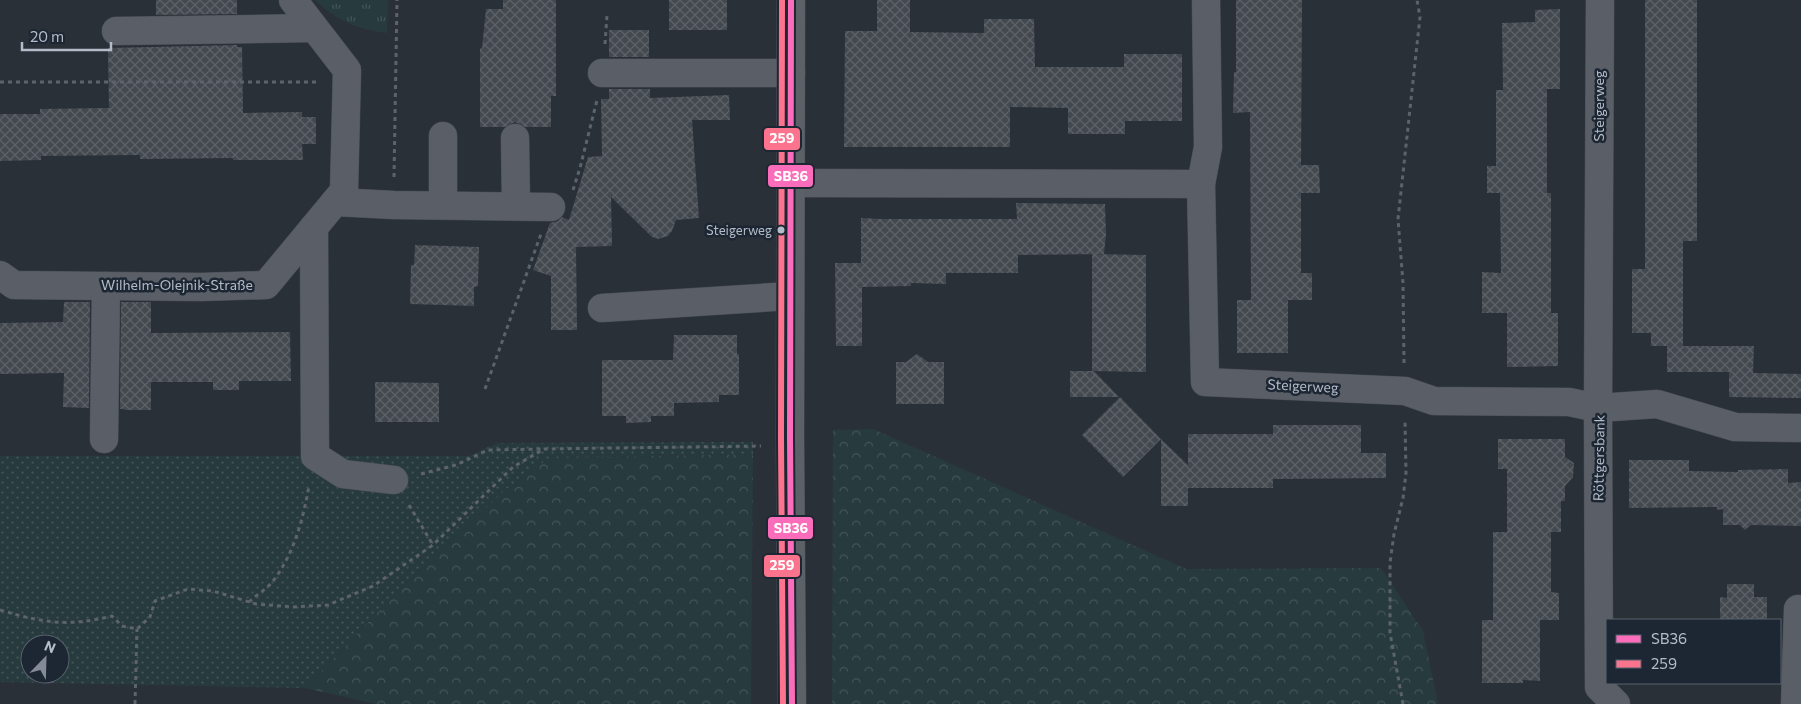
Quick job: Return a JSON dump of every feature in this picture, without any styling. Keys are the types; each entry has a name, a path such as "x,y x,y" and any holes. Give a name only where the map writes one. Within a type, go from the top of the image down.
{"main road":[{"path":"791,0 790,445 792,704"}],"street":[{"name":"Wilhelm-Olejnik-Straße","path":"0,275 14,285 201,287 266,285 344,191 347,70 293,0"},
{"path":"790,183 1201,184 1208,147 1206,0"},
{"name":"Steigerweg","path":"1201,184 1205,382 1405,391 1434,401 1570,402 1598,408 1600,0"},
{"path":"116,31 314,28"},
{"path":"602,73 791,73"},
{"path":"442,136 443,205"},
{"path":"515,138 516,206"},
{"path":"336,202 394,205 551,207"},
{"path":"314,227 315,456 343,474 394,480"},
{"path":"104,439 106,286"},
{"path":"602,308 790,296"},
{"name":"Röttgersbank","path":"1616,704 1599,687 1598,408 1657,404 1735,426 1801,428"},
{"path":"1795,704 1798,609"}],"path":[{"path":"394,205 397,0"},
{"path":"1403,704 1390,633 1390,563 1394,534 1403,498 1406,472 1402,283 1398,219 1420,17 1417,0"},
{"path":"485,389 551,207 568,207 595,110 602,73 607,15"},
{"path":"0,82 347,82"},
{"path":"433,545 394,480 456,465 488,450 790,445"},
{"path":"135,704 137,629 150,617 155,601 188,589 214,591 249,602 293,607 328,605 373,586 433,545 513,466 544,450"},
{"path":"249,602 272,582 294,545 306,505 315,456"},
{"path":"0,610 51,623 88,622 112,616 122,626 137,629"}],"green space":[{"path":"315,0 388,0 387,33 348,23"},
{"path":"873,429 1186,569 1381,568 1423,631 1438,704 832,704 833,430"},
{"path":"753,442 753,454 549,458 504,491 401,588 305,688 70,683 70,634 20,634 20,682 0,682 0,456 469,456 497,443"},
{"path":"753,454 751,704 376,704 305,688 401,588 504,491 549,458"}],"building":[{"path":"156,0 237,0 237,14 156,15"},
{"path":"503,0 556,0 556,96 551,96 551,127 525,127 515,122 505,127 480,127 480,49 482,48 486,9 503,9"},
{"path":"669,0 727,0 727,30 669,30"},
{"path":"877,0 910,0 910,32 984,33 984,19 1034,19 1035,67 1124,67 1124,54 1182,54 1182,121 1125,121 1125,134 1068,134 1068,108 1010,107 1010,147 844,147 845,31 877,31"},
{"path":"1236,0 1302,0 1301,165 1319,165 1320,193 1301,193 1301,273 1312,273 1312,300 1288,300 1288,353 1237,353 1237,300 1251,300 1250,112 1233,113 1234,72 1236,72"},
{"path":"1645,0 1697,0 1697,241 1683,241 1683,346 1754,346 1753,373 1801,374 1801,398 1729,397 1729,372 1667,372 1667,346 1651,346 1651,333 1632,333 1632,269 1645,269"},
{"path":"1560,9 1560,89 1547,89 1547,193 1551,193 1551,313 1558,313 1558,366 1507,367 1507,313 1482,313 1482,272 1501,273 1500,193 1487,193 1487,166 1496,166 1496,90 1503,90 1502,23 1535,22 1535,10"},
{"path":"609,30 649,30 649,57 609,57"},
{"path":"237,45 237,47 242,47 243,113 302,112 302,117 316,117 316,144 302,144 303,160 233,160 233,158 140,159 140,155 41,156 41,160 0,161 0,114 40,114 40,109 109,108 108,48"},
{"path":"609,89 650,89 650,98 729,95 730,120 692,120 699,218 676,220 668,236 658,239 652,237 611,197 612,246 576,247 577,330 551,330 551,276 533,270 550,223 558,221 562,217 569,220 588,157 602,156 601,99 609,99"},
{"path":"1016,203 1105,204 1106,234 1104,254 1018,255 1018,273 946,273 946,284 911,283 911,286 862,287 862,346 836,346 835,263 861,263 861,218 1017,219"},
{"path":"415,245 479,247 478,286 474,287 474,306 410,304 411,265 414,265"},
{"path":"1092,254 1146,255 1146,372 1092,371"},
{"path":"64,302 90,302 89,408 63,407 64,373 0,374 0,323 63,322"},
{"path":"121,302 151,302 151,333 290,332 291,381 239,381 239,390 213,390 213,382 151,382 151,410 120,409"},
{"path":"674,335 737,335 739,395 719,395 719,402 674,403 674,416 651,416 651,422 626,423 626,416 602,416 602,360 673,360"},
{"path":"917,354 928,362 944,362 944,404 896,404 896,362 906,362"},
{"path":"1070,371 1094,371 1119,397 1070,397"},
{"path":"375,382 439,383 439,422 375,422"},
{"path":"1120,397 1161,439 1123,477 1082,435"},
{"path":"1273,425 1361,425 1361,453 1386,453 1386,478 1273,479 1273,488 1188,488 1188,506 1161,506 1161,439 1188,465 1188,434 1273,434"},
{"path":"1498,439 1565,439 1565,457 1574,463 1573,477 1565,486 1565,501 1561,501 1561,532 1551,532 1551,592 1559,593 1559,620 1540,620 1540,681 1523,680 1523,683 1482,683 1482,620 1493,620 1493,532 1507,532 1507,469 1498,469"},
{"path":"1629,460 1689,460 1689,471 1738,472 1738,470 1788,469 1788,483 1801,482 1801,526 1751,525 1745,530 1740,525 1723,525 1723,509 1717,510 1717,507 1629,508"},
{"path":"1727,584 1754,584 1754,597 1767,597 1767,619 1720,619 1720,597 1727,598"}],"transit line":[{"name":"259","path":"782,0 781,437 783,704"},
{"name":"SB36","path":"791,0 790,437 792,704"}],"place":[{"name":"Steigerweg","path":"781,230"}]}
